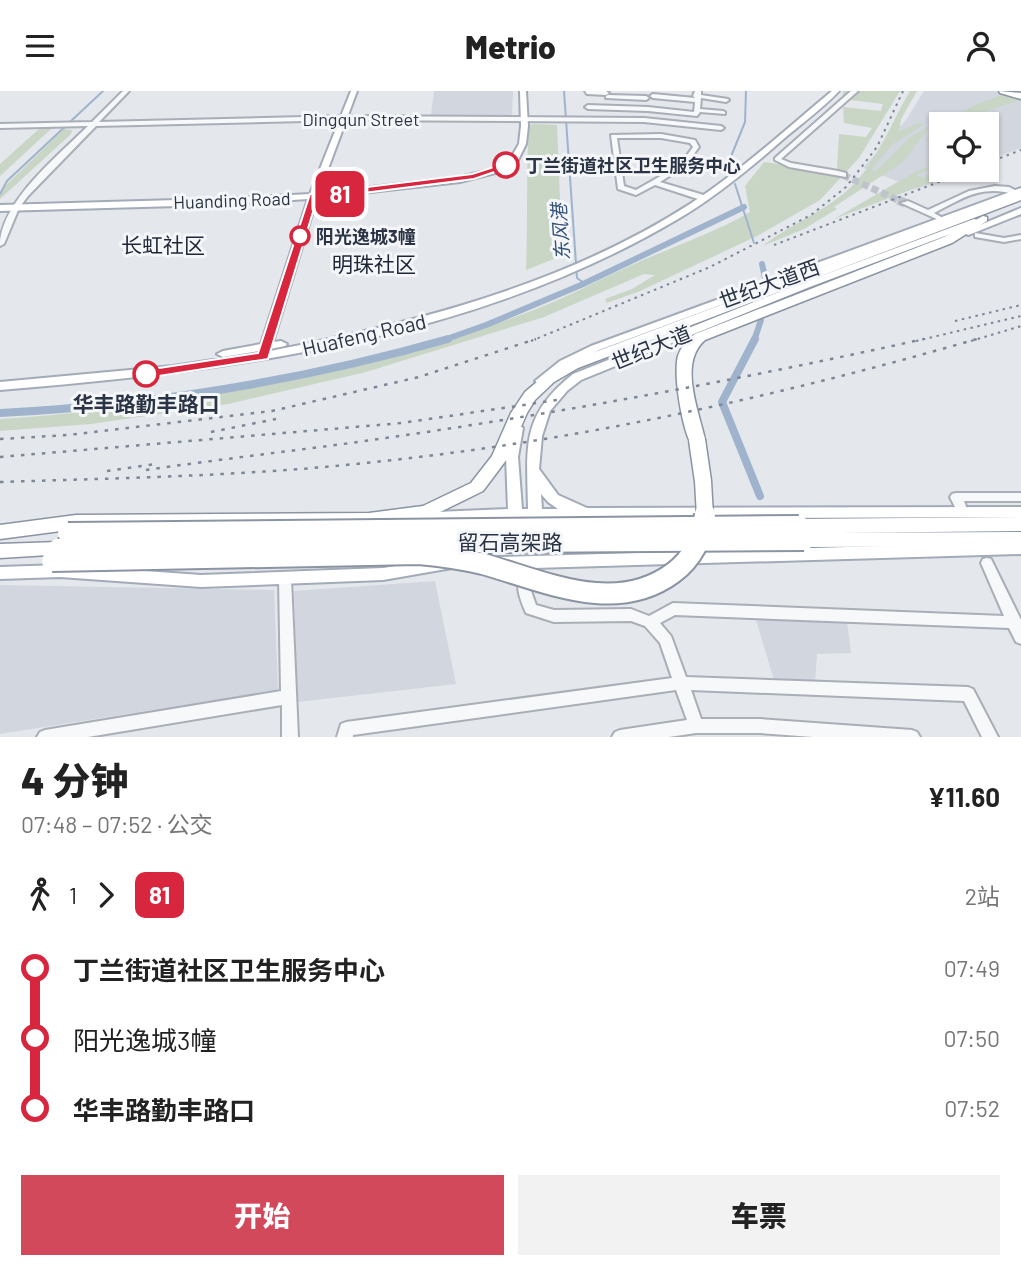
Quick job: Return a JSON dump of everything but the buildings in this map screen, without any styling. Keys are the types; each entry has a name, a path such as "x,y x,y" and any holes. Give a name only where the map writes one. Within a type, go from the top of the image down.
{"highway":[{"path":"1003,91 1020,93"},
{"path":"94,560 402,552 463,560 584,592 646,588 661,582 684,563 696,548 705,519 705,488 684,365 687,351 705,333 948,240 1020,195"},
{"path":"0,533 76,521 369,520 426,512 477,487 499,459 519,413 530,396 558,374 584,361 1020,195"},
{"name":"留石高架路","path":"0,551 212,544 801,533 1021,524"},
{"name":"留石高架路","path":"0,533 59,548"},
{"name":"留石高架路","path":"801,533 1021,539"},
{"path":"0,558 59,548 94,560 171,568 349,565"}],"main road":[{"path":"264,352 313,197 354,91"},
{"name":"Huanding Road","path":"0,208 313,197 408,186 493,171 509,164 519,155 523,144 523,91"},
{"path":"699,197 825,91"},
{"path":"699,197 836,91"},
{"name":"Huafeng Road","path":"0,386 118,378 264,352 446,314 644,234 699,197"},
{"path":"948,240 1021,211"},
{"name":"世纪大道","path":"533,459 535,431 544,407 559,390 576,377 974,222"},
{"path":"895,252 927,248"},
{"name":"Huafeng Road","path":"0,378 115,370 264,352"},
{"path":"519,413 512,457 514,514 525,562"},
{"path":"533,459 543,489 549,497 561,505 578,510 613,514"},
{"path":"525,562 535,515 533,459"},
{"path":"369,520 514,514 1021,512"},
{"path":"349,565 1021,548"},
{"path":"0,573 60,571 201,581 383,574 435,564"}],"street":[{"path":"0,244 15,208 40,178 126,91"},
{"path":"843,174 832,170 784,164 777,159 855,91"},
{"path":"587,92 697,96 726,100"},
{"path":"606,94 610,120"},
{"path":"648,109 651,95"},
{"path":"588,107 697,114 697,96"},
{"path":"697,110 723,113"},
{"name":"Dingqun Street","path":"0,126 344,118 668,121 721,128"},
{"path":"654,182 682,166 691,157 696,147 693,141 661,136 613,136 621,187 636,193 654,182 699,197"},
{"path":"928,213 985,188 1001,187 1020,195"},
{"path":"905,203 939,218"},
{"path":"978,235 1003,240 1021,237"},
{"path":"960,506 956,497 1021,497"},
{"path":"525,562 524,591 531,609 554,616 631,615 650,622 666,640 696,726"},
{"path":"987,563 1021,638"},
{"path":"285,579 290,737"},
{"path":"650,622 673,609 1014,622"},
{"path":"345,737 346,729 681,684 968,694 990,737"},
{"path":"45,737 288,697"},
{"path":"620,737 696,726 760,726 912,737"}],"shaded area":[{"path":"434,91 513,91 512,114 508,117 431,115"},
{"path":"924,91 1021,91 1021,148 999,156 999,112 929,112 929,182 935,182 917,189 863,168 906,120"},
{"path":"435,581 456,684 297,702 294,591"},
{"path":"0,585 274,590 278,690 0,734"},
{"path":"756,620 847,622 851,653 817,654 815,682 774,680"}],"green space":[{"path":"843,91 900,91 859,158 820,200 757,236 640,291 607,303 605,299 632,289 655,275 644,274 544,317 366,372 228,404 91,424 0,431 0,419 66,414 199,397 331,371 460,336 537,309 750,212 745,186 764,162 834,172 837,168 839,134 866,137 872,128 844,123 843,107 881,111 883,104 842,99"},
{"path":"910,91 917,91 901,119 899,132 919,123 924,124 893,144 871,170 876,171 909,138 929,127 903,162 804,229 763,246 840,197 860,178"},
{"path":"1004,94 1021,100 982,112 961,112"},
{"path":"529,125 557,125 562,247 559,257 526,270"},
{"path":"40,128 52,128 0,176 0,164"},
{"path":"64,129 72,130 71,134 0,199 0,191"},
{"path":"929,166 929,170 916,175 923,178 929,175 929,182 932,182 834,219"}],"waterway":[{"path":"0,194 7,181 103,91"},
{"name":"东风港","path":"564,91 577,278 584,283"},
{"path":"728,164 745,122 746,91"},
{"path":"735,184 754,243"},
{"path":"442,341 581,285 744,207"},
{"path":"762,264 766,282"},
{"path":"754,341 761,320"},
{"path":"442,341 448,339"},
{"path":"0,413 114,404 226,389 338,367 442,341"},
{"path":"754,341 722,402 760,496"}],"tunnel":[{"path":"843,175 902,202"},
{"path":"898,200 905,203"}],"railway":[{"path":"535,339 710,267 811,215 846,187 877,147 903,91"},
{"path":"999,158 1021,150"},
{"path":"774,245 939,182"},
{"path":"955,321 1021,305"},
{"path":"916,341 1021,316"},
{"path":"971,341 1021,326"},
{"path":"0,439 68,435 272,411 419,377 535,339"},
{"path":"531,341 535,339"},
{"path":"146,470 362,441 593,405 924,339"},
{"path":"0,482 274,471 365,463 520,443 750,398 977,339"},
{"path":"0,457 402,423 557,400"},
{"path":"211,432 276,419"},
{"path":"107,471 156,464"}],"bus line":[{"name":"81","path":"146,374 264,356 264,347 313,197 474,176 506,165"}],"place":[{"name":"丁兰街道社区卫生服务中心","path":"506,165"},
{"name":"阳光逸城3幢","path":"300,236"},
{"name":"华丰路勤丰路口","path":"146,374"}],"district":[{"name":"长虹社区","path":"163,244"},
{"name":"明珠社区","path":"374,263"}]}
